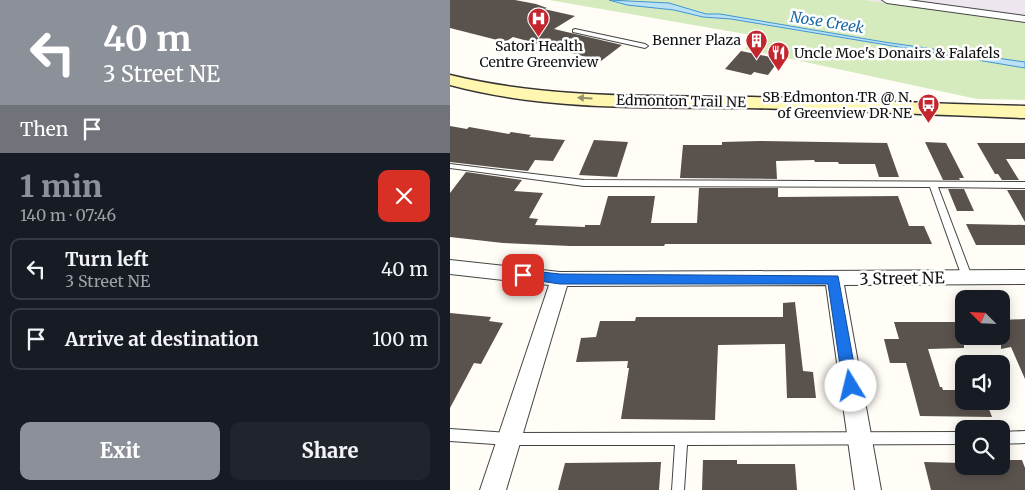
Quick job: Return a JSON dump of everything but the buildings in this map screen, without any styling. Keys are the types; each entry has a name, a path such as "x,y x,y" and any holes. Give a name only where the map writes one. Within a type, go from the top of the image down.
{"main road":[{"name":"Edmonton Trail NE","path":"450,80 473,86 545,96 644,101 872,105 914,109 1025,112"},
{"name":"Edmonton Trail NE","path":"450,97 530,110 639,115 804,115 904,112 914,109"}],"street":[{"path":"887,0 1025,19"},
{"name":"3 Street NE","path":"450,267 560,279 1025,277"},
{"path":"493,490 560,279"},
{"path":"834,279 868,490"}],"lane":[{"path":"575,30 645,46"},
{"path":"450,166 584,183 1025,185"},
{"path":"933,185 967,277"},
{"path":"450,435 509,439 955,438"},
{"path":"1010,438 1025,437"},
{"path":"678,490 681,440"}],"shaded area":[{"path":"865,0 1025,0 1025,23"}],"green space":[{"path":"549,0 865,0 1025,23 1025,100 977,99 745,49 757,36"}],"water":[{"path":"609,0 669,3 706,14 720,14 884,42 1025,62 1025,68 731,19 703,17 674,10 627,5"}],"place":[{"name":"Satori Health Centre Greenview","path":"539,37"},
{"name":"Benner Plaza","path":"757,59"},
{"name":"Uncle Moe's Donairs & Falafels","path":"778,72"},
{"name":"SB Edmonton TR @ N. of Greenview DR NE","path":"928,124"}],"route":[{"path":"523,275 560,279 834,279 851,386"}],"water label":[{"name":"Nose Creek","path":"827,22"}]}
